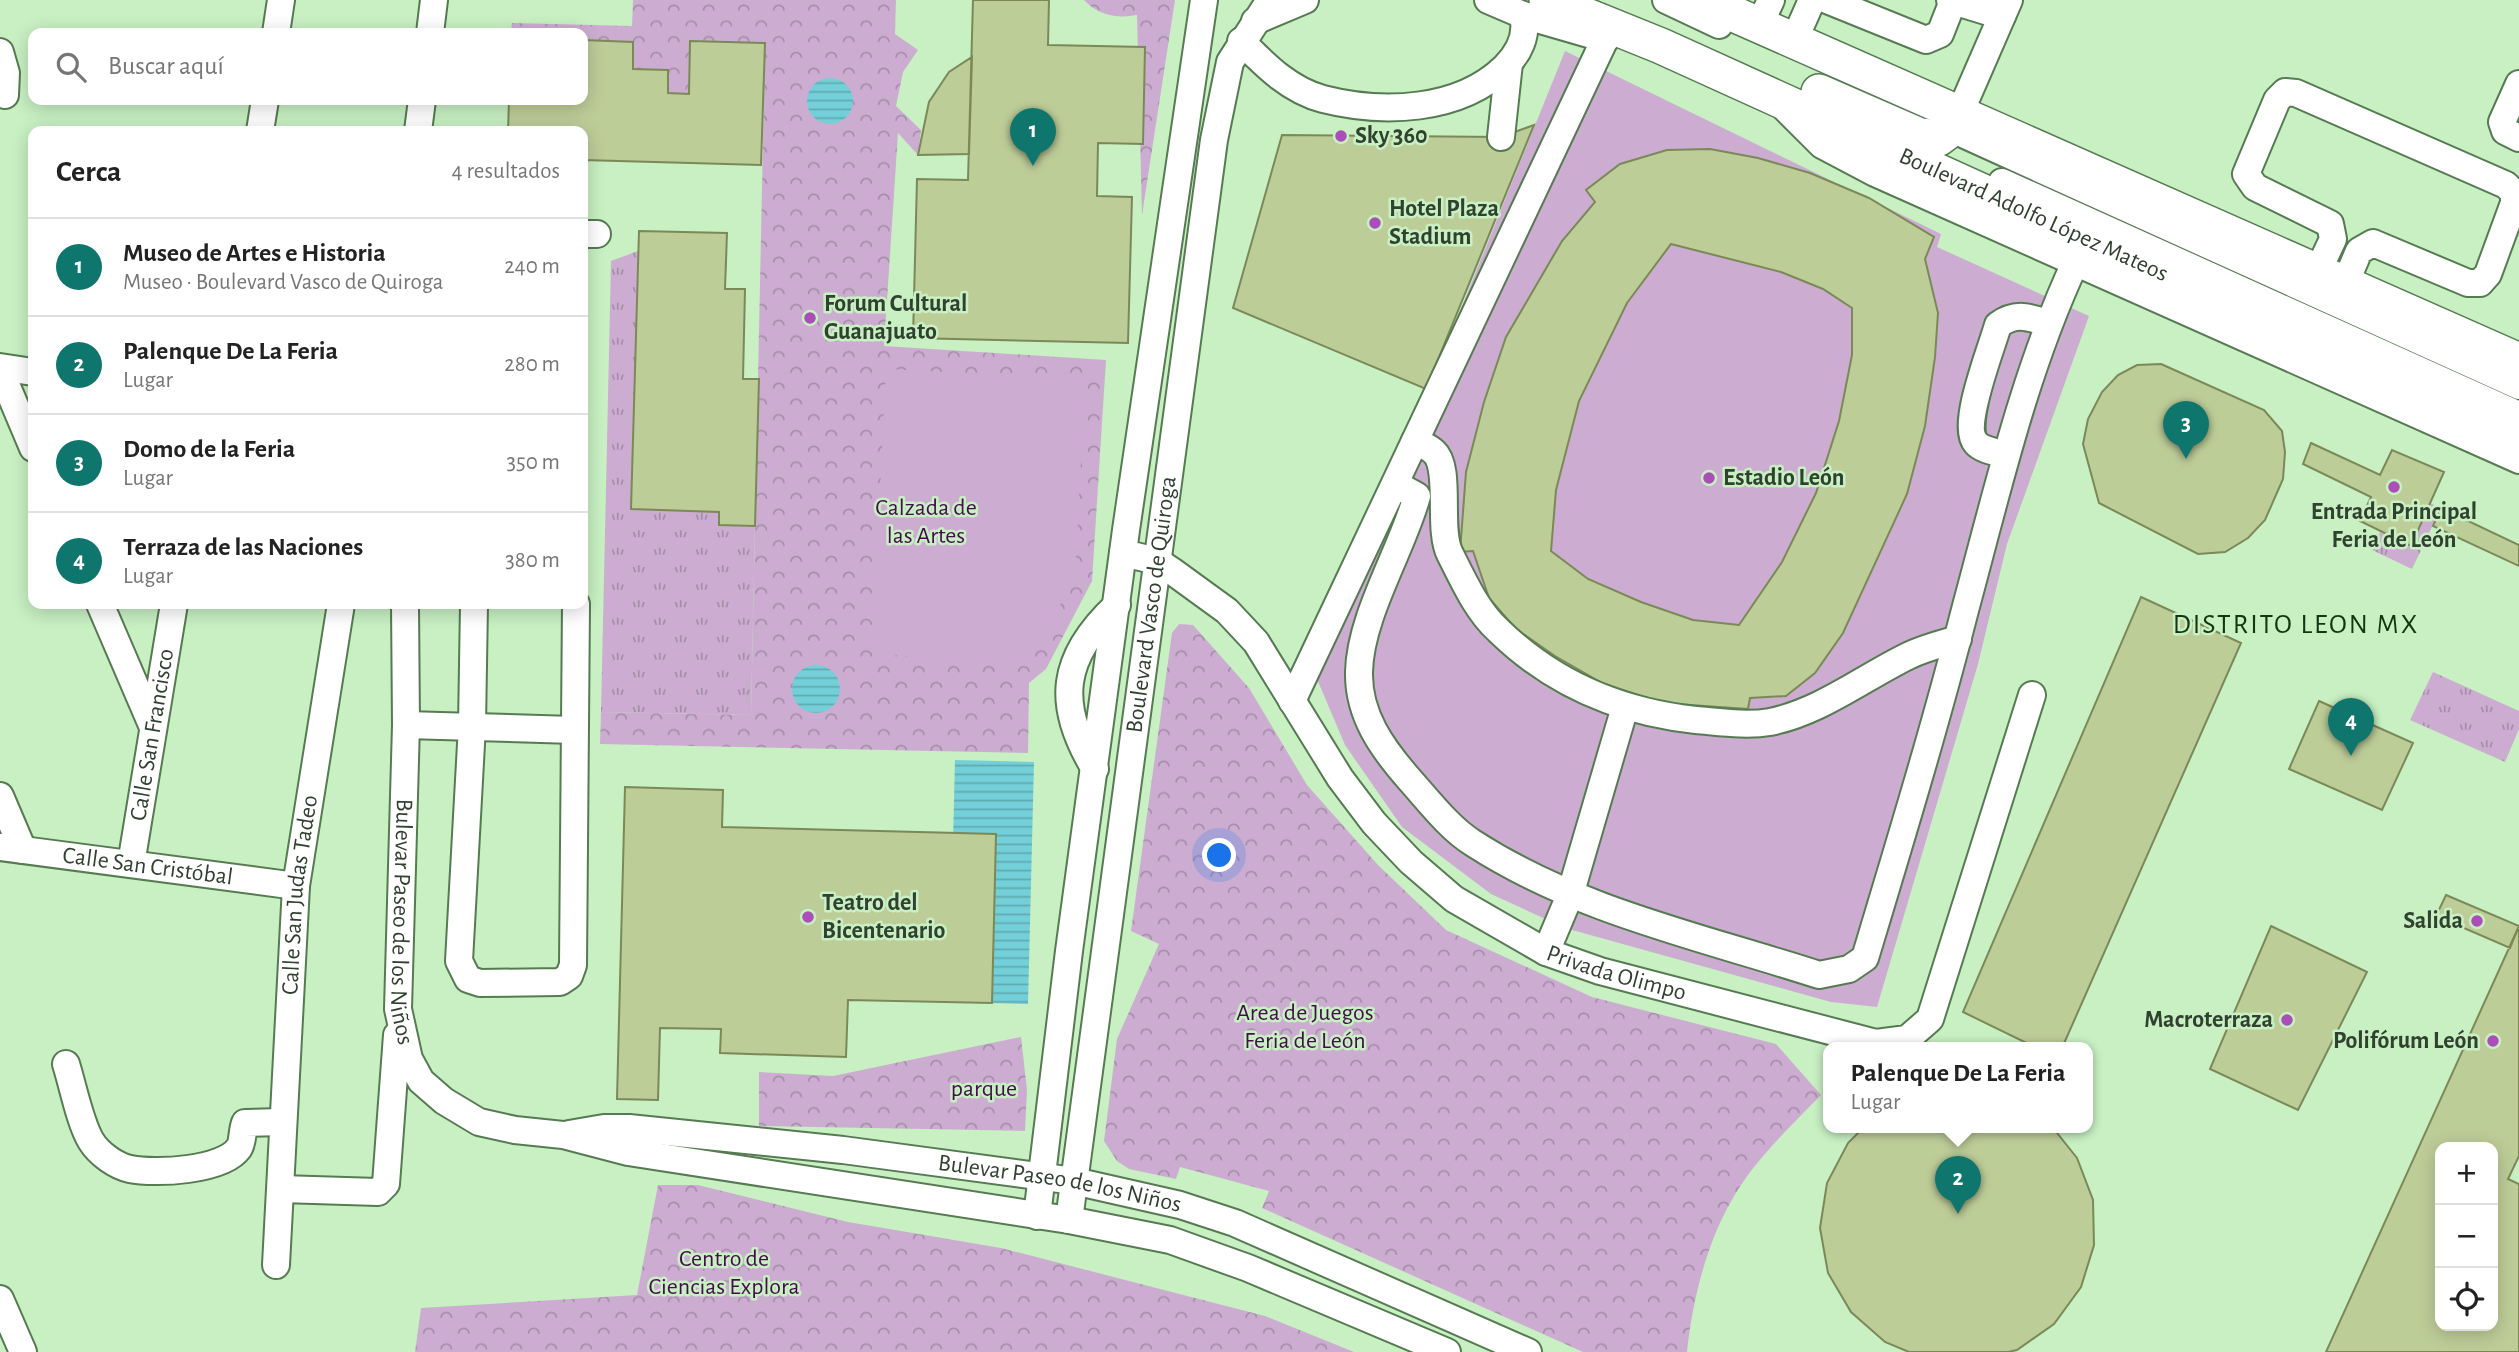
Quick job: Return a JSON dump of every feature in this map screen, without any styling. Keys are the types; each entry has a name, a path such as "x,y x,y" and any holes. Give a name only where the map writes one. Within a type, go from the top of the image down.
{"main road":[{"path":"1702,0 1765,13 1793,43 1955,122 2332,277 2519,361"},
{"path":"1541,6 1678,30 1920,136 1938,138 1955,122"},
{"name":"Boulevard Adolfo López Mateos","path":"1541,6 1661,46 2519,435"}],"street":[{"path":"277,28 281,0"},
{"path":"431,28 434,0"},
{"name":"Boulevard Vasco de Quiroga","path":"1037,1216 1123,553 1205,0"},
{"path":"1305,0 1255,21 1284,80 1303,92 1323,99 1367,106 1415,106 1444,101 1470,92 1509,63 1518,52 1524,35 1541,6 1488,0"},
{"path":"1666,0 1955,122 2519,386"},
{"path":"1793,43 1812,0"},
{"path":"1827,0 1926,40 1940,34 1952,1 2005,8 1955,122"},
{"path":"1604,17 1661,46"},
{"path":"1604,17 2107,228 2519,415"},
{"path":"1604,17 1415,441 1406,490 1362,644 1359,672 1361,699 1379,744 1470,842 1570,895 1638,920 1819,975 1849,969 1865,958 1928,751 2007,455 2048,323 2076,261"},
{"name":"Boulevard Vasco de Quiroga","path":"1069,1220 1214,140 1230,62 1255,21"},
{"path":"0,52 6,73 5,94"},
{"path":"1501,138 1509,63"},
{"path":"2519,84 2502,122 2505,131 2519,138"},
{"path":"2285,92 2296,93 2506,185 2514,192 2514,203 2488,274 2480,283 2468,283 2373,243 2359,251 2332,277 2333,239 2330,224 2255,187 2246,174 2277,100 2285,92"},
{"path":"1774,98 1822,145 1965,215 2076,261 2519,460"},
{"path":"261,126 264,105"},
{"path":"419,126 421,105"},
{"path":"2007,455 1977,445 1970,435 1970,418 1998,325 2009,317 2022,315 2048,323"},
{"path":"28,371 0,368 28,436"},
{"path":"1415,441 1435,453 1442,470 1443,513 1448,550 1470,592 1496,629 1564,680 1625,708 1656,716 1734,724 1770,722 1811,708 1918,652 1958,639"},
{"path":"1406,490 1443,513"},
{"path":"1292,701 1406,490"},
{"name":"Privada Olimpo","path":"1123,553 1157,561 1227,611 1256,642 1340,778 1374,823 1411,862 1454,899 1546,953 1600,971 1872,1042"},
{"path":"1095,769 1077,740 1070,687 1073,664 1081,644 1117,605"},
{"path":"102,609 152,725"},
{"name":"Calle San Francisco","path":"131,864 173,609"},
{"name":"Calle San Judas Tadeo","path":"276,1265 296,886 340,609"},
{"name":"Bulevar Paseo de los Niños","path":"405,609 406,725 398,1009 409,1059 421,1081 444,1101 480,1122 515,1130 563,1135 628,1152 1069,1220 1183,1245 1248,1268 1447,1352"},
{"path":"474,609 472,726 459,961 468,979 480,983 560,982 569,976 573,965 576,609"},
{"name":"Privada Olimpo","path":"1884,1042 1907,1039 1930,1019 2032,695"},
{"path":"1546,953 1570,895 1625,708"},
{"path":"406,725 574,730"},
{"path":"0,796 12,848"},
{"name":"Calle San Cristóbal","path":"12,848 296,886"},
{"path":"282,1189 378,1192 386,1184 398,1009"},
{"path":"66,1064 91,1141 107,1158 129,1169 173,1170 210,1165 228,1158 240,1147 245,1123 282,1122"},
{"name":"Bulevar Paseo de los Niños","path":"563,1135 604,1128 629,1128 843,1150 1074,1181 1180,1205 1235,1223 1528,1352"},
{"path":"240,1147 282,1148"},
{"path":"2,1308 23,1352"}],"green space":[{"name":"Calzada de las Artes","path":"633,0 896,0 895,34 918,50 903,72 896,106 921,130 918,155 898,133 884,346 1106,360 1092,581 1046,669 1029,683 1028,753 600,744 601,712 751,715 765,43 691,41 689,94 668,93 668,70 633,69 633,42 588,40 588,28 512,28 512,23 632,26"},
{"path":"1084,0 1175,0 1142,215 1137,15 1108,15"},
{"name":"Estadio León","path":"1565,51 1941,234 1937,247 2089,316 2007,544 1978,664 1877,1007 1831,1002 1565,928 1491,894 1402,827 1345,745 1317,679 1333,647 1309,631 1419,413"},
{"path":"638,251 632,509 719,512 720,525 755,526 751,715 601,712 611,261"},
{"path":"886,369 1085,379 1075,576 1030,662 872,654"},
{"path":"2430,503 2441,508 2412,569 2372,550 2380,532 2411,546"},
{"name":"Area de Juegos Feria de León","path":"1179,624 1193,625 1249,688 1307,785 1378,865 1446,930 1592,997 1776,1044 1821,1095 1757,1163 1728,1207 1711,1246 1698,1288 1687,1352 1583,1352 1262,1208 1269,1191 1180,1167 1176,1179 1129,1169 1117,1161 1104,1141 1117,1039 1159,944 1131,931 1172,633"},
{"path":"2433,672 2519,711 2519,729 2505,762 2410,720"},
{"name":"parque","path":"1021,1037 1027,1090 1025,1131 759,1126 759,1072 833,1076"},
{"name":"Centro de Ciencias Explora","path":"658,1185 698,1185 848,1222 1001,1248 1265,1316 1354,1352 415,1352 421,1308 637,1295"}],"water":[{"path":"830,78 846,85 853,101 846,117 830,124 814,117 807,101 814,85"},
{"path":"816,665 833,672 840,689 833,706 816,713 799,706 792,689 799,672"},
{"path":"955,760 1034,762 1028,1004 949,1002"}],"building":[{"path":"973,0 1049,0 1048,45 1145,47 1143,144 1098,143 1097,196 1132,197 1128,343 913,338 917,179 968,180"},
{"path":"588,40 633,42 633,69 668,70 668,93 689,94 690,41 765,43 761,165 588,160 588,126 508,126 509,105 588,105"},
{"path":"972,57 969,154 918,155 929,102 949,72"},
{"name":"Hotel Plaza Stadium","path":"1534,125 1426,389 1233,308 1282,135 1501,137"},
{"path":"1710,149 1758,158 1810,173 1869,198 1934,237 1925,259 1938,313 1935,357 1925,426 1907,494 1843,633 1815,673 1786,696 1750,698 1748,709 1662,703 1602,683 1555,656 1516,629 1489,598 1473,551 1460,552 1466,472 1484,402 1506,337 1562,241 1595,202 1586,190 1620,164 1667,150","holes":["1671,244 1781,272 1823,289 1852,308 1852,355 1839,421 1816,493 1782,562 1739,625 1693,620 1641,602 1588,579 1551,551 1556,490 1579,401 1627,303"]},
{"path":"639,231 727,233 725,289 745,289 743,379 759,379 755,526 719,525 719,512 631,509"},
{"path":"2161,364 2264,410 2282,431 2285,452 2283,479 2265,520 2248,538 2225,552 2198,554 2099,503 2083,444 2088,419 2102,392 2118,375 2137,365"},
{"name":"Entrada Principal Feria de León","path":"2311,443 2380,475 2392,450 2444,472 2411,546 2360,521 2371,497 2303,464"},
{"path":"2441,508 2519,545 2519,566 2433,526"},
{"path":"2141,597 2241,643 2065,1042 2025,1042 1963,1012"},
{"path":"2319,701 2413,743 2382,810 2289,769"},
{"name":"Teatro del Bicentenario","path":"625,787 723,790 722,827 996,834 992,1003 848,1000 846,1057 720,1053 721,1029 660,1028 658,1100 617,1099"},
{"name":"Salida","path":"2446,895 2519,926 2510,948 2436,916"},
{"name":"Macroterraza","path":"2271,926 2367,972 2298,1110 2210,1069"},
{"name":"Polifórum León","path":"2519,926 2519,1156 2508,1179 2519,1184 2519,1352 2326,1352"},
{"path":"1858,1133 2057,1133 2077,1158 2093,1200 2094,1245 2081,1287 2054,1324 2017,1350 2008,1352 1909,1352 1885,1342 1851,1312 1828,1273 1820,1228 1827,1183 1848,1143"}],"place":[{"name":"Sky 360","path":"1341,136"},
{"name":"Museo de Artes e Historia","path":"1033,166"},
{"name":"Hotel Plaza Stadium","path":"1375,223"},
{"name":"Forum Cultural Guanajuato","path":"810,318"},
{"name":"Domo de la Feria","path":"2186,459"},
{"name":"Estadio León","path":"1709,478"},
{"name":"Entrada Principal Feria de León","path":"2394,487"},
{"name":"Terraza de las Naciones","path":"2351,756"},
{"name":"Teatro del Bicentenario","path":"808,917"},
{"name":"Salida","path":"2477,921"},
{"name":"Macroterraza","path":"2287,1020"},
{"name":"Polifórum León","path":"2493,1041"},
{"name":"Palenque De La Feria","path":"1958,1214"}],"district":[{"name":"DISTRITO LEON MX","path":"2296,625"}]}
